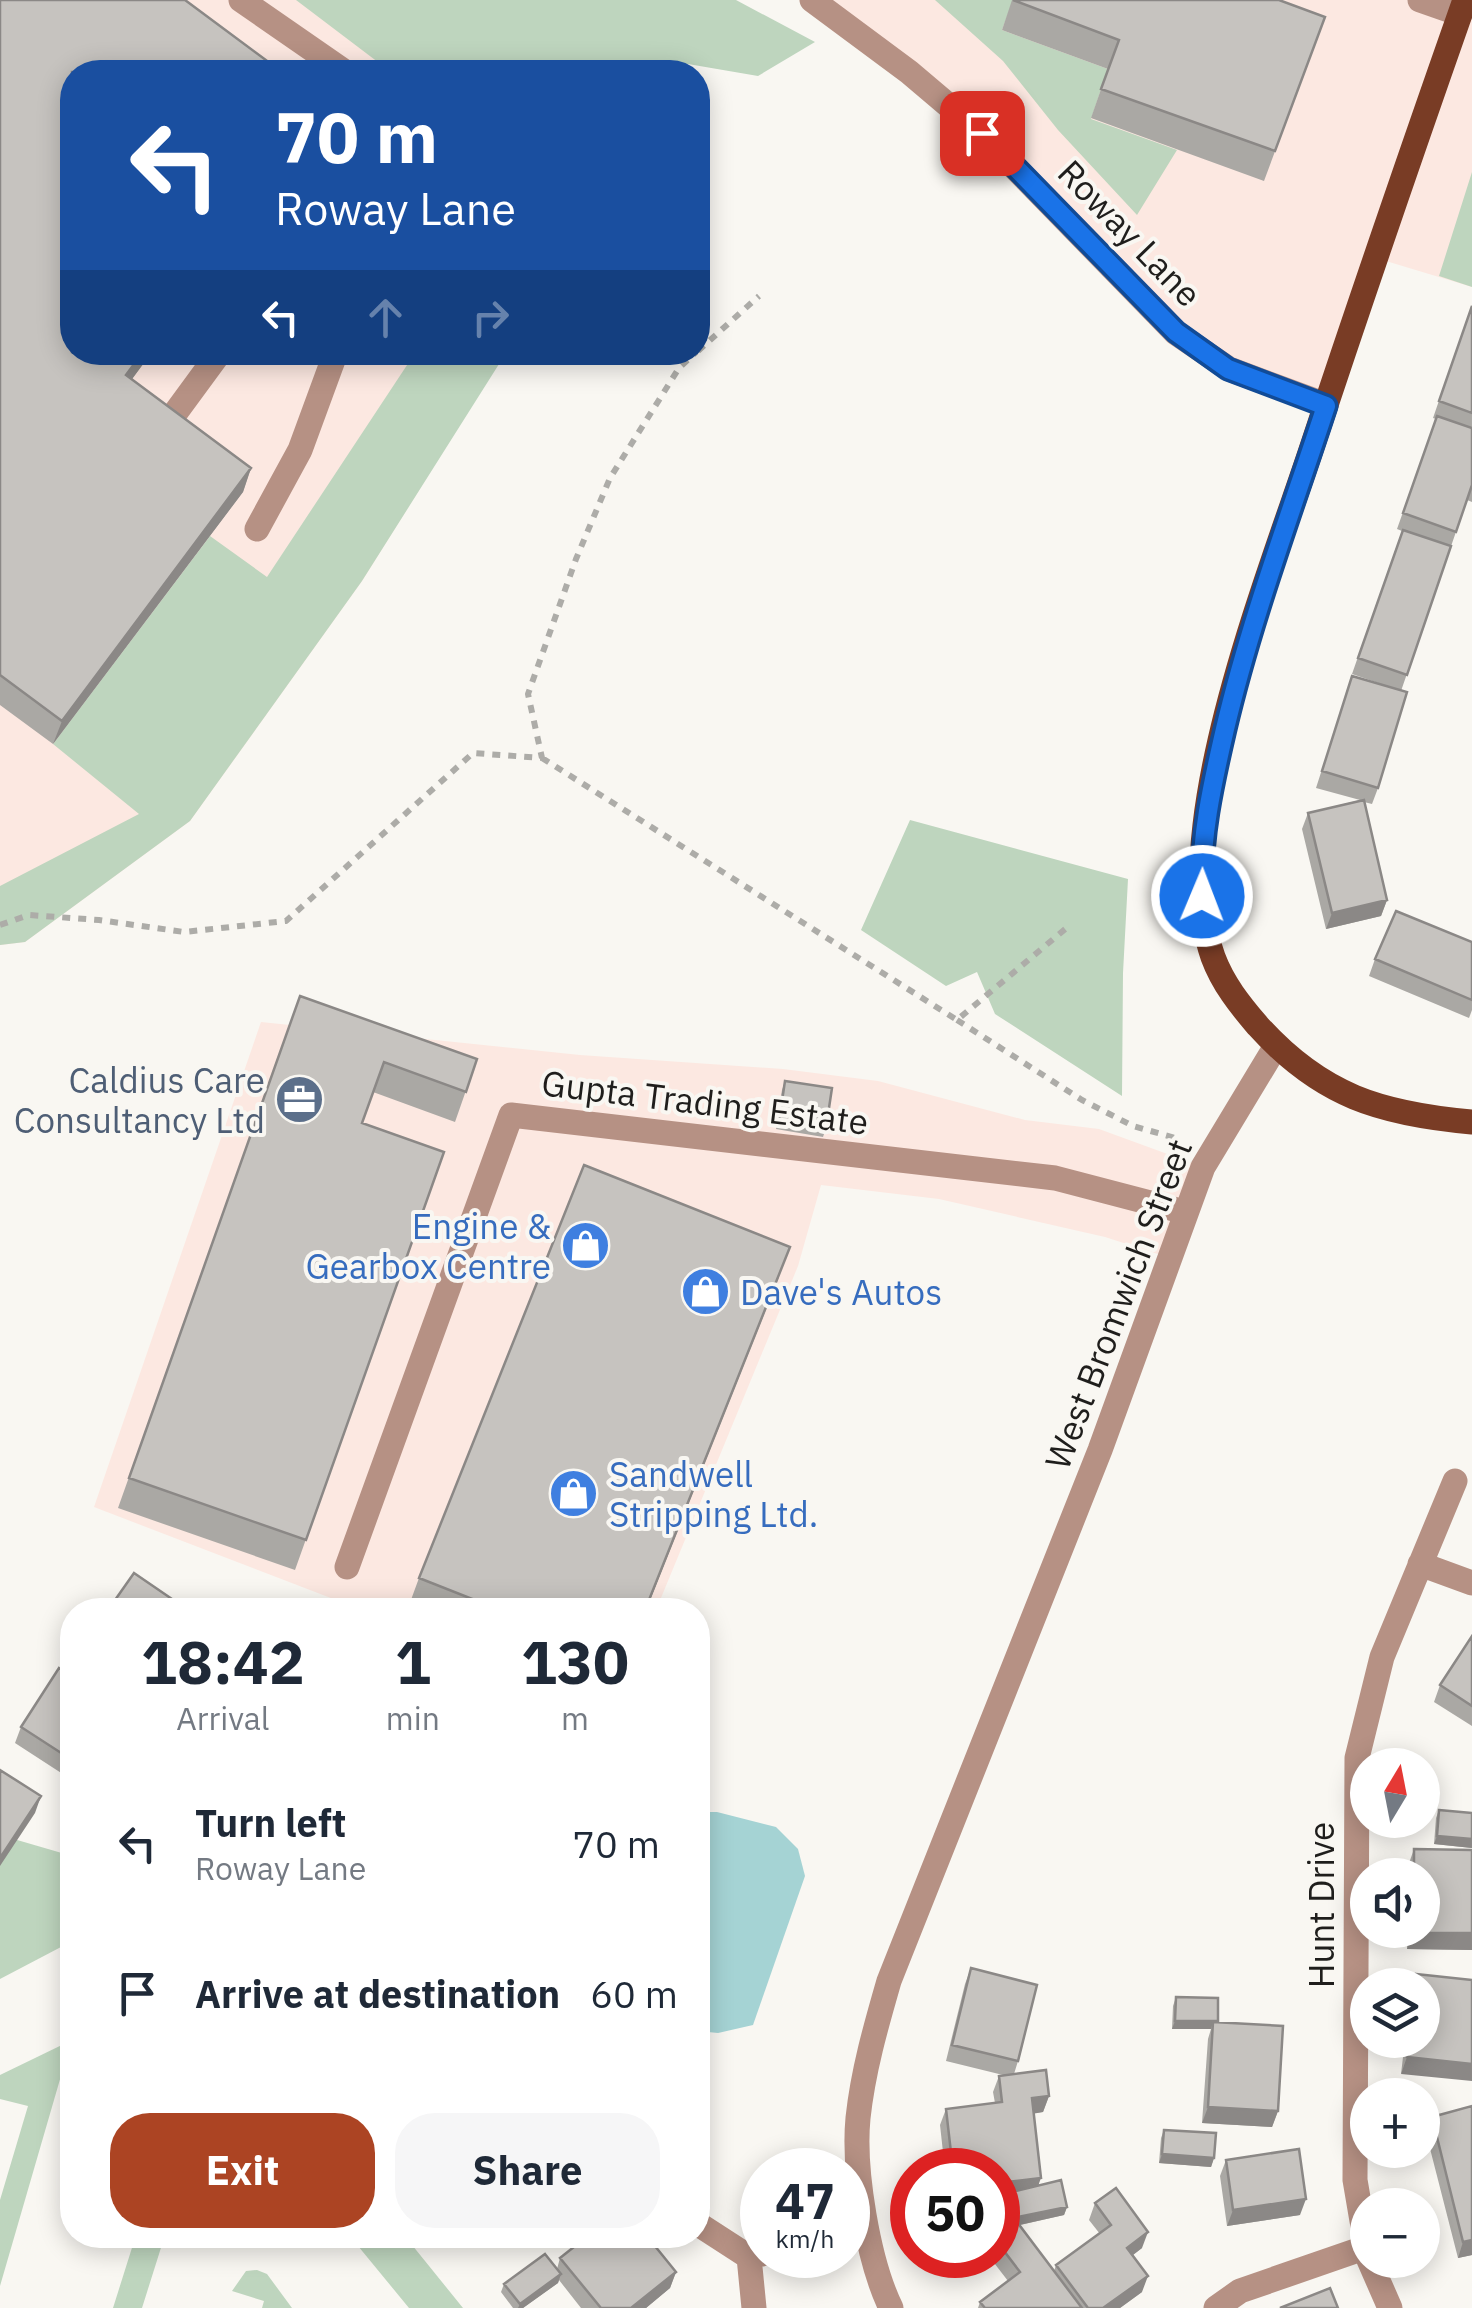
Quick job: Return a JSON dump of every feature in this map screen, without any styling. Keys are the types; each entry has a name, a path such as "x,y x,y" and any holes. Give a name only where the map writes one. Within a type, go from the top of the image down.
{"main road":[{"path":"1462,7 1240,670 1208,803 1202,896 1213,956 1236,1001 1276,1046 1312,1077 1388,1110 1472,1122"}],"street":[{"path":"241,0 327,60"},
{"name":"Roway Lane","path":"812,0 909,72 982,133 1176,332 1228,369 1326,406"},
{"path":"1420,0 1462,7"},
{"path":"162,431 210,365"},
{"path":"257,529 300,450 331,365"},
{"name":"West Bromwich Street","path":"858,2148 868,2055 889,1981 1100,1450 1185,1212 1213,1147 1276,1046"},
{"name":"Gupta Trading Estate","path":"347,1566 511,1115 1055,1178 1185,1212"},
{"name":"Hunt Drive","path":"1356,2188 1357,1758 1382,1657 1454,1481"},
{"path":"1420,1564 1472,1583"},
{"path":"710,2231 740,2247"},
{"name":"West Bromwich Street","path":"870,2252 892,2308"},
{"path":"1216,2308 1240,2291 1350,2259"},
{"path":"754,2308 755,2278"},
{"name":"Hunt Drive","path":"1377,2278 1390,2308"}],"path":[{"path":"710,340 759,296"},
{"path":"542,758 528,694 576,559 610,478 682,365"},
{"path":"0,925 29,915 184,932 286,921 473,753 542,758 1082,1100 1133,1126 1213,1147"},
{"path":"958,1020 1070,925"}],"shaded area":[{"path":"0,0 717,0 689,60 60,60 60,365 497,365 362,581 190,821 25,942 0,945"},
{"path":"812,0 1472,0 1472,287 1376,258 1326,405 1229,369 1079,231"},
{"path":"261,1022 878,1081 1025,1120 1099,1129 1203,1167 1170,1258 1105,1237 939,1199 821,1185 798,1266 661,1598 331,1598 94,1507"}],"green space":[{"path":"296,0 736,0 815,42 758,76 710,68 710,60 375,60"},
{"path":"935,0 1013,0 1002,30 1108,69 1091,119 1177,150 1137,215 1058,130 1003,61"},
{"path":"1472,172 1472,287 1439,276"},
{"path":"407,365 498,365 362,581 190,821 25,942 0,945 0,886 139,814 53,744 210,536 267,577"},
{"path":"910,820 1128,879 1122,1096 995,1014 977,972 946,986 861,930"},
{"path":"0,1835 60,1852 60,1948 0,1979"},
{"path":"60,2046 60,2079 0,2286 0,2200 28,2106 0,2099 0,2075"},
{"path":"132,2248 161,2248 142,2308 113,2308"},
{"path":"360,2248 415,2248 463,2308 409,2308"},
{"path":"246,2271 267,2274 292,2308 262,2308 264,2301 232,2291"}],"water":[{"path":"710,1812 776,1827 798,1849 805,1876 753,2025 710,2032"}],"building":[{"path":"0,0 185,0 266,60 60,60 60,365 133,365 126,375 251,468 62,721 0,675"},
{"path":"1013,0 1279,0 1325,17 1275,151 1101,89 1119,40"},
{"path":"1472,306 1472,413 1439,401"},
{"path":"1437,416 1472,428 1472,485 1456,532 1403,513"},
{"path":"1403,530 1451,546 1407,675 1358,658"},
{"path":"1352,676 1407,692 1378,788 1322,771"},
{"path":"1364,800 1387,900 1332,913 1308,813"},
{"path":"1396,911 1472,942 1472,1000 1375,959"},
{"path":"300,996 477,1059 466,1092 384,1062 362,1123 444,1152 306,1540 129,1478"},
{"path":"785,1081 832,1088 826,1128 779,1121"},
{"path":"584,1165 790,1247 650,1598 470,1598 419,1578"},
{"path":"134,1573 170,1598 116,1598"},
{"path":"1472,1636 1472,1706 1440,1685"},
{"path":"59,1668 60,1669 60,1752 21,1727"},
{"path":"0,1770 41,1796 0,1858"},
{"path":"1440,1810 1472,1813 1472,1839 1440,1836"},
{"path":"1414,1849 1472,1850 1472,1933 1440,1933 1440,1858 1414,1858"},
{"path":"971,1968 1037,1985 1018,2061 952,2045"},
{"path":"1440,1977 1472,1980 1472,2064 1416,2058 1440,2058"},
{"path":"1176,1997 1218,1998 1218,2021 1175,2021"},
{"path":"1213,2022 1283,2026 1278,2111 1208,2107"},
{"path":"1046,2070 1049,2096 1032,2098 1041,2178 1020,2180 1020,2148 950,2148 946,2109 1002,2102 999,2076"},
{"path":"1472,2106 1472,2240 1463,2242 1440,2149 1440,2115"},
{"path":"1164,2130 1216,2133 1214,2158 1162,2154"},
{"path":"1299,2149 1306,2199 1233,2210 1226,2160"},
{"path":"1061,2180 1067,2207 1020,2217 1020,2190"},
{"path":"1116,2188 1148,2232 1127,2248 1148,2276 1103,2308 1088,2308 1056,2265 1111,2225 1095,2203"},
{"path":"1020,2226 1082,2308 985,2308 980,2302 1012,2278 1020,2278"},
{"path":"573,2248 657,2248 676,2272 631,2308 601,2308 560,2258"},
{"path":"545,2254 561,2274 520,2304 504,2284"},
{"path":"1330,2288 1338,2308 1280,2308"}],"place":[{"name":"Caldius Care Consultancy Ltd","path":"300,1100"},
{"name":"Engine & Gearbox Centre","path":"586,1246"},
{"name":"Dave's Autos","path":"705,1292"},
{"name":"Sandwell Stripping Ltd.","path":"574,1494"}],"route":[{"path":"982,133 1176,332 1228,369 1326,406 1240,670 1208,803 1202,896"}]}
